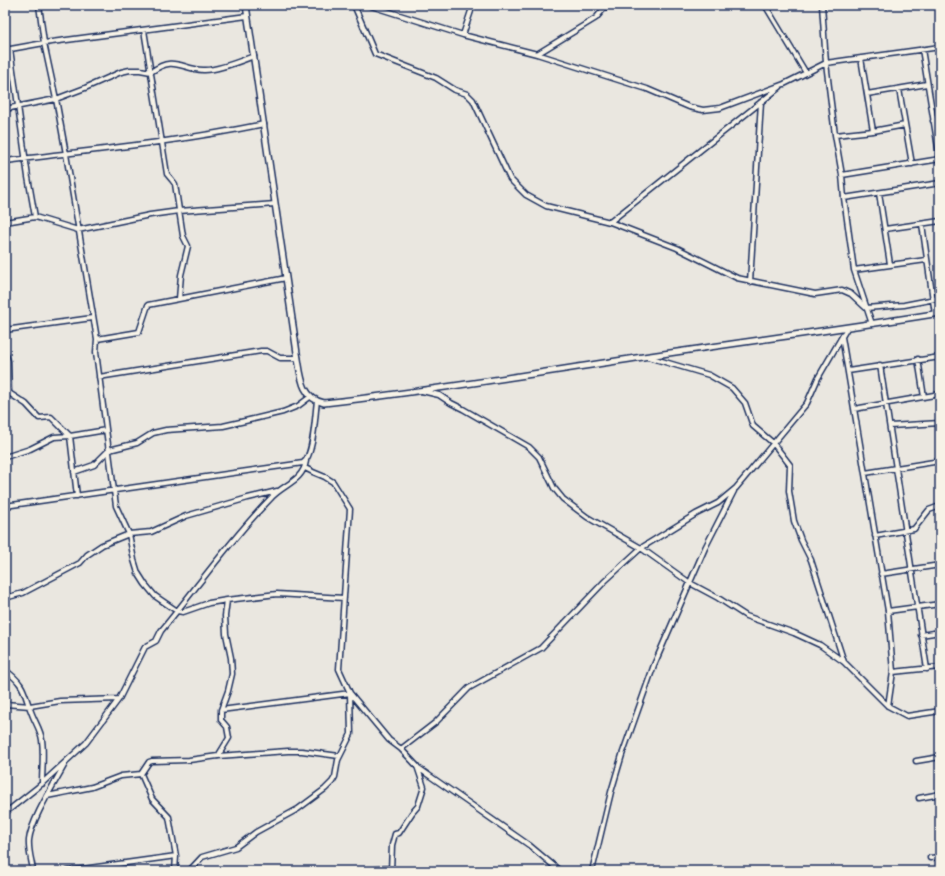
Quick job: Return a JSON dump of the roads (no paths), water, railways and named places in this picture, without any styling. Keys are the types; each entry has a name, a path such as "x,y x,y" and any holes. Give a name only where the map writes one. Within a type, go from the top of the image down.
{"street":[{"path":"39,5 44,43 66,154 96,340 99,378 110,450 113,491 116,506 129,534 138,573 155,596 177,611 183,612 209,603 277,594 344,598"},
{"path":"246,5 298,358 305,389 310,397 317,401 324,403 419,390 847,328 937,313 932,299 922,224"},
{"path":"354,5 375,54 436,78 455,90 467,94 473,100 510,179 526,195 546,206 610,222 677,248 737,278 750,282 815,294 842,290 851,294 866,308 904,305 940,298"},
{"path":"368,5 463,36 537,54 647,89 689,107 703,110 720,108 784,84 826,63 940,47"},
{"path":"382,5 382,10"},
{"path":"463,36 473,5"},
{"path":"537,54 596,18 607,5"},
{"path":"765,5 806,73"},
{"path":"822,5 826,63 854,270 872,324"},
{"path":"5,50 44,43 247,16"},
{"path":"144,30 167,174 175,184 183,236 188,246 181,275 179,299"},
{"path":"10,49 25,158 35,217"},
{"path":"842,175 940,160 922,49"},
{"path":"5,109 56,99 121,72 130,70 151,72 156,68 174,63 204,71 227,66 254,56"},
{"path":"861,58 873,131"},
{"path":"610,222 784,84"},
{"path":"867,94 927,84"},
{"path":"898,89 912,164"},
{"path":"750,282 761,102"},
{"path":"933,121 940,119"},
{"path":"5,161 162,142 226,132 264,124"},
{"path":"835,135 873,131 905,125"},
{"path":"844,198 940,183"},
{"path":"879,193 890,264"},
{"path":"5,222 35,217 78,230 179,211 276,204"},
{"path":"885,229 940,221"},
{"path":"854,270 926,260"},
{"path":"96,340 139,332 148,305 286,278"},
{"path":"5,330 92,318"},
{"path":"401,749 436,722 469,688 541,648 605,581 641,548 696,514 718,503 736,488 807,403 818,378 847,328"},
{"path":"842,336 888,611 893,672 888,706"},
{"path":"99,378 262,351 267,351 280,358 298,358"},
{"path":"5,352 8,361 9,393 26,404 39,418 51,417 70,436 77,496"},
{"path":"848,371 940,356"},
{"path":"645,357 709,375 732,388 745,403 754,426 773,443 790,465 789,491 794,521 811,560 844,662"},
{"path":"918,359 924,397"},
{"path":"880,365 926,669"},
{"path":"419,390 439,395 529,447 539,457 554,488 563,500 587,517 641,548 690,583 718,598 746,616 794,633 820,645 844,662 888,706 907,716 940,711"},
{"path":"854,409 886,402 940,394"},
{"path":"74,472 94,465 110,450 137,443 159,431 223,426 283,412 298,406 310,397"},
{"path":"5,813 42,784 86,743 119,699 145,647 156,641 161,631 231,543 273,496 293,482 302,473 305,468 311,445 317,401"},
{"path":"890,426 940,423"},
{"path":"5,457 30,449 54,437 106,430"},
{"path":"5,506 284,466 303,463 306,461"},
{"path":"865,473 940,461"},
{"path":"305,468 325,476 333,482 350,509 339,669 350,694 389,740 401,749 417,766 529,845 560,871"},
{"path":"592,871 611,792 622,755 654,665 705,548 736,488"},
{"path":"5,598 23,592 80,563 87,555 102,544 129,534 151,532 186,516 281,490"},
{"path":"875,536 914,529 929,510 940,506"},
{"path":"881,574 940,565"},
{"path":"218,756 229,738 226,727 221,720 221,710 232,674 231,658 226,634 226,600"},
{"path":"888,611 940,604"},
{"path":"921,635 940,632"},
{"path":"893,672 940,667"},
{"path":"5,670 20,682 26,693 42,738 42,784"},
{"path":"221,710 350,694"},
{"path":"189,871 202,857 236,847 256,832 298,808 332,782 335,777 339,756 351,730 350,694"},
{"path":"5,704 30,706 60,702 119,699"},
{"path":"141,774 149,762 152,761 189,760 218,756 288,751 302,751 339,756"},
{"path":"916,761 940,758"},
{"path":"32,871 29,839 47,796 68,759"},
{"path":"359,871 391,869 392,845 395,834 399,833 418,806 424,787 417,766"},
{"path":"47,796 92,787 121,776 141,774"},
{"path":"141,774 152,799 169,817 176,856 176,871"},
{"path":"919,798 940,794"},
{"path":"68,871 176,856"},
{"path":"930,858 940,857"}]}
